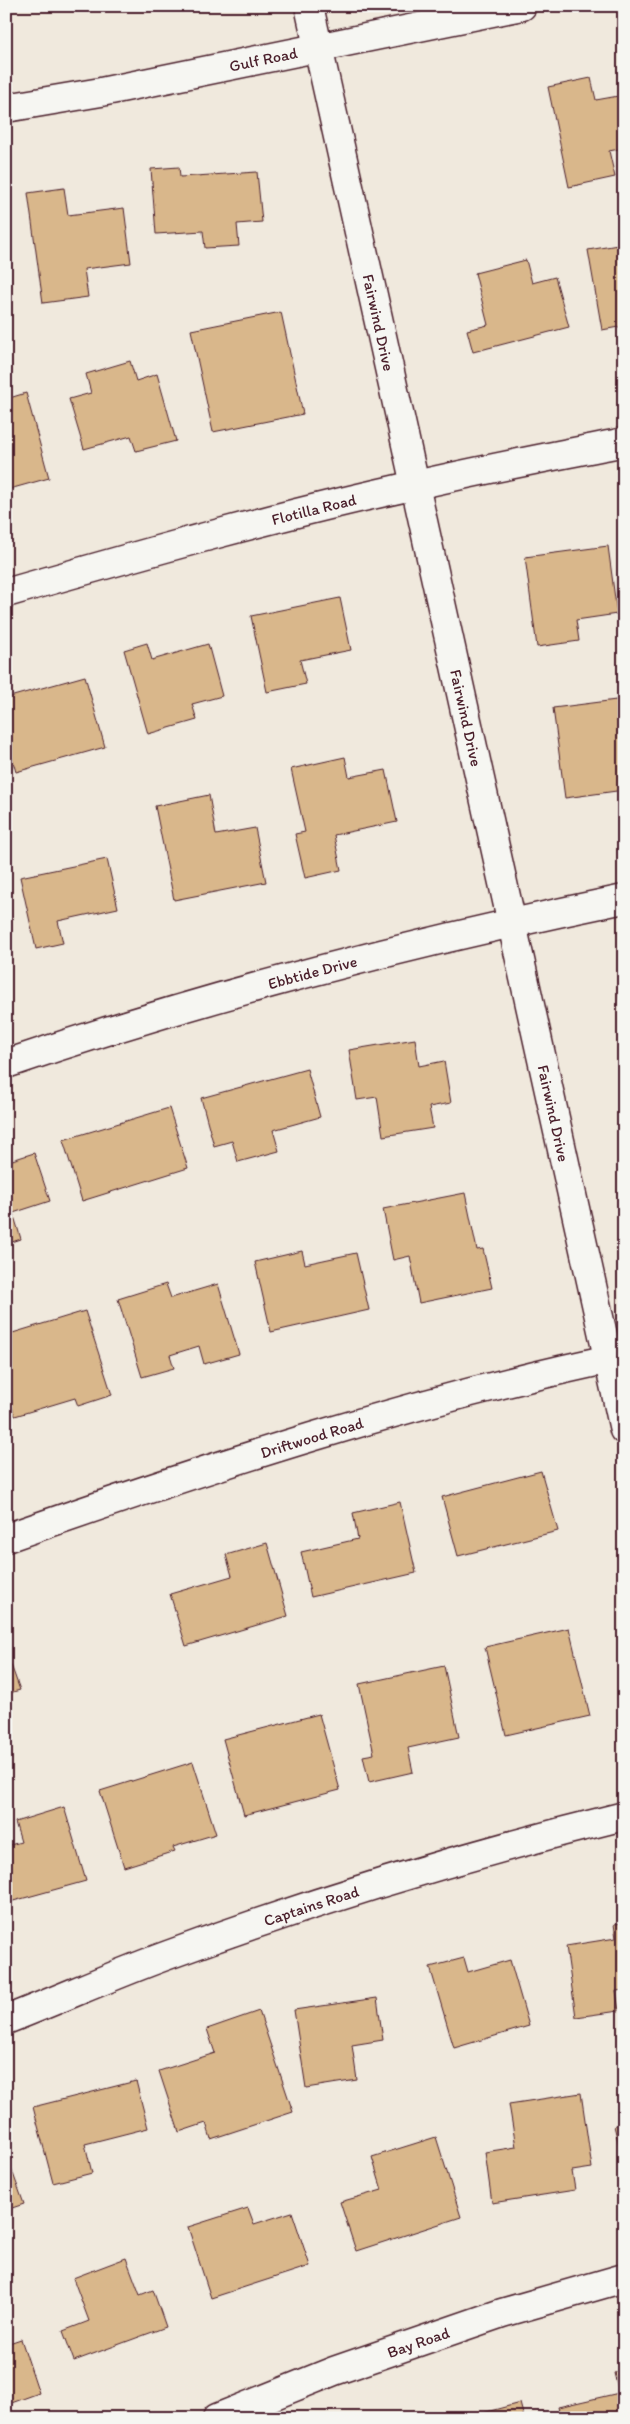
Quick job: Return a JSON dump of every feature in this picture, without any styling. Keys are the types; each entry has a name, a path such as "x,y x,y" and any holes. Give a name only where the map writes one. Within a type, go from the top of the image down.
{"street":[{"name":"Fairwind Drive","path":"309,6 511,922 616,1357 624,1430"},
{"name":"Gulf Road","path":"6,108 101,92 522,6"},
{"name":"Flotilla Road","path":"6,593 192,540 415,485 624,442"},
{"name":"Ebbtide Drive","path":"6,1064 84,1037 309,972 511,922 624,899"},
{"name":"Driftwood Road","path":"6,1538 188,1474 378,1417 616,1357"},
{"name":"Captains Road","path":"6,2020 167,1956 345,1894 526,1840 624,1816"},
{"name":"Bay Road","path":"217,2418 334,2371 502,2313 624,2278"}],"building":[{"path":"591,78 596,100 624,95 624,148 609,151 615,177 569,187 548,87"},
{"path":"179,167 180,177 257,172 262,222 237,224 239,246 205,248 203,231 156,234 151,169"},
{"path":"64,188 68,215 124,208 131,263 84,269 88,297 43,303 28,193"},
{"path":"624,244 624,326 602,330 588,250"},
{"path":"526,260 532,283 555,277 569,327 473,352 467,330 488,325 475,273"},
{"path":"281,312 303,414 213,432 191,330"},
{"path":"130,361 136,381 157,374 176,441 136,451 131,436 84,449 69,399 91,393 86,374"},
{"path":"26,393 49,478 6,490 6,399"},
{"path":"608,546 617,614 576,620 579,641 537,647 525,557"},
{"path":"340,598 351,650 300,660 306,684 267,692 251,616"},
{"path":"147,643 152,660 208,644 222,696 192,704 197,720 148,734 124,650"},
{"path":"85,676 105,747 16,772 6,738 6,698"},
{"path":"624,699 624,790 565,798 553,708"},
{"path":"345,757 349,777 386,770 397,822 334,835 341,870 305,878 295,834 305,832 291,769"},
{"path":"209,795 216,835 255,828 266,882 174,900 155,806"},
{"path":"107,859 118,908 58,921 63,943 36,949 20,877"},
{"path":"624,987 624,1020 618,988"},
{"path":"415,1039 419,1066 444,1061 451,1103 429,1107 433,1128 383,1136 377,1097 357,1100 349,1050"},
{"path":"307,1069 320,1117 273,1130 279,1151 238,1162 232,1141 214,1146 201,1098"},
{"path":"169,1108 188,1168 82,1201 63,1140"},
{"path":"34,1153 50,1201 13,1213 21,1239 6,1244 6,1162"},
{"path":"465,1193 477,1250 483,1249 492,1288 419,1303 410,1256 393,1260 383,1209"},
{"path":"302,1251 305,1264 356,1253 369,1310 271,1332 255,1262"},
{"path":"166,1284 171,1298 218,1284 239,1354 204,1364 199,1346 170,1355 174,1368 142,1377 118,1299"},
{"path":"85,1311 112,1395 78,1406 75,1398 15,1416 6,1389 6,1335"},
{"path":"541,1471 558,1531 458,1556 442,1497"},
{"path":"400,1502 416,1573 311,1597 301,1552 358,1539 353,1513"},
{"path":"267,1543 288,1616 186,1646 170,1594 232,1576 226,1555"},
{"path":"569,1628 590,1716 506,1735 485,1647"},
{"path":"6,1651 20,1690 6,1694"},
{"path":"444,1666 459,1737 408,1748 413,1772 369,1782 363,1756 374,1754 359,1684"},
{"path":"319,1714 340,1790 244,1815 223,1739"},
{"path":"6,1717 13,1735 6,1738"},
{"path":"193,1762 216,1834 173,1847 175,1851 124,1867 100,1791"},
{"path":"64,1807 86,1881 6,1903 6,1846 21,1842 15,1822"},
{"path":"624,1923 624,1990 616,1991 619,2011 576,2017 566,1946 616,1938 614,1924"},
{"path":"464,1958 468,1972 510,1960 529,2026 454,2048 430,1967"},
{"path":"377,1998 383,2040 352,2045 357,2080 306,2088 294,2010"},
{"path":"259,2011 293,2112 211,2139 206,2123 179,2132 159,2071 215,2053 207,2029"},
{"path":"136,2081 148,2128 85,2144 92,2173 53,2183 33,2107"},
{"path":"581,2093 592,2168 572,2171 575,2190 492,2203 485,2152 516,2147 509,2104"},
{"path":"624,2123 624,2164 614,2126"},
{"path":"436,2137 461,2217 356,2251 340,2202 382,2190 372,2157"},
{"path":"6,2154 24,2204 6,2210"},
{"path":"248,2208 254,2224 292,2212 310,2266 211,2298 188,2227"},
{"path":"126,2258 140,2295 153,2290 166,2327 74,2361 63,2331 89,2321 73,2278"},
{"path":"21,2339 39,2393 6,2405 6,2344"},
{"path":"624,2370 624,2418 561,2418 558,2407 619,2393 614,2373"},
{"path":"520,2403 524,2418 480,2418 479,2414"}]}
